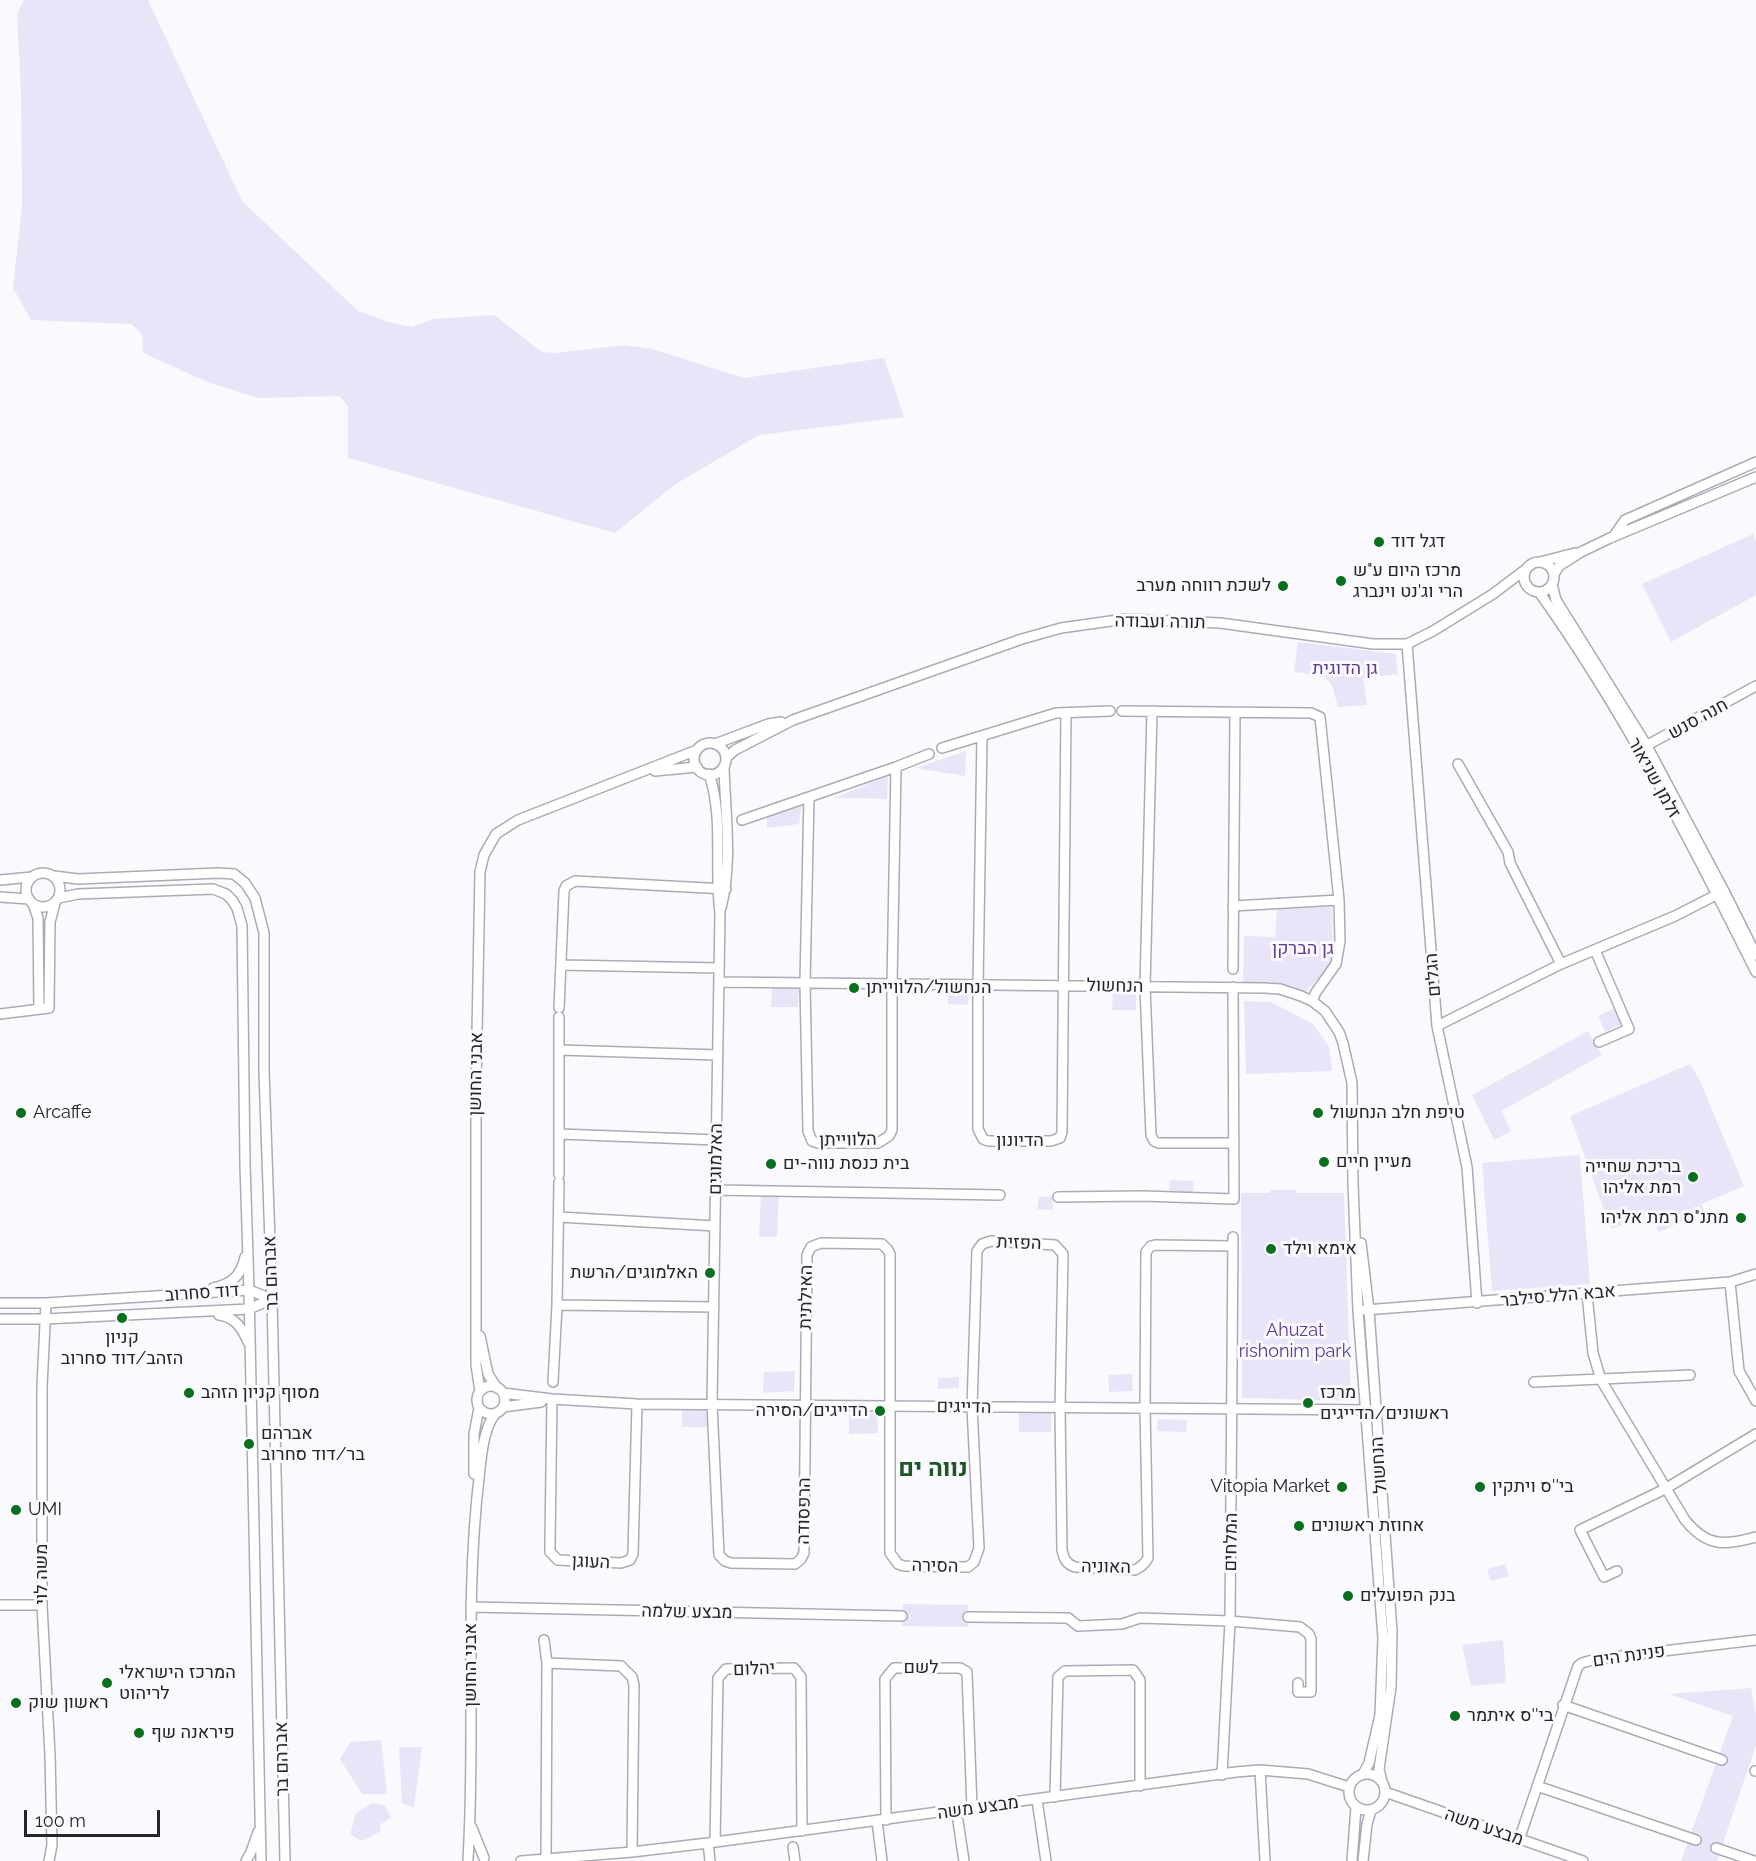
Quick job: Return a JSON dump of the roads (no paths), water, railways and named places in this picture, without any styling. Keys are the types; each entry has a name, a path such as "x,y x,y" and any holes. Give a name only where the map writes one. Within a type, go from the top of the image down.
{"street":[{"path":"1613,537 1625,520 1756,462"},
{"path":"1526,569 1525,583 1531,589 1539,592 1547,590 1559,566 1581,552 1756,477"},
{"path":"1407,645 1493,594 1532,564 1581,552"},
{"path":"1540,562 1547,564 1554,574"},
{"path":"1493,594 1525,583"},
{"name":"זלמן שניאור","path":"1552,584 1556,600 1643,748 1756,955"},
{"name":"זלמן שניאור","path":"1539,592 1643,748"},
{"name":"תורה ועבודה","path":"725,762 735,750 793,720 1023,639 1091,622 1125,618 1220,623 1373,644 1407,645"},
{"name":"הגלים","path":"1407,645 1437,1026 1467,1167 1477,1303"},
{"name":"חנה סנש","path":"1643,748 1756,686"},
{"path":"942,748 1056,713 1110,711"},
{"path":"1122,711 1311,713 1320,717 1339,900 1340,941 1336,964 1312,1001"},
{"path":"1152,711 1145,987 1152,1138 1158,1143 1234,1143"},
{"path":"1233,969 1235,712"},
{"path":"1062,986 1066,713"},
{"name":"תורה ועבודה","path":"715,744 768,724 793,720"},
{"path":"978,985 982,736"},
{"path":"705,744 715,744 723,749 725,762 718,772 709,774 697,767 641,773 697,750 705,744"},
{"path":"697,750 694,758 697,767"},
{"path":"742,820 929,754"},
{"name":"האלמוגים","path":"712,1404 720,913 728,825 725,762"},
{"path":"1458,764 1508,852 1510,863 1562,964"},
{"path":"892,984 896,767"},
{"name":"אבני החושן","path":"480,1391 476,1365 476,1306 479,908 480,872 484,855 496,834 518,820 641,773"},
{"name":"האלמוגים","path":"709,774 716,798 722,888"},
{"path":"805,983 809,797"},
{"path":"0,880 32,877 43,872 54,876 61,886 50,922 50,1008 0,1014"},
{"name":"אברהם בר","path":"54,876 78,879 234,874 241,879 255,898 264,933 264,1071 272,1299 285,1861"},
{"path":"32,877 26,888 38,918 39,1009"},
{"path":"553,1382 559,1217 559,1013 564,891 575,881 722,888"},
{"name":"אברהם בר","path":"57,900 78,894 213,889 226,894 237,908 242,926 245,1164 261,1861"},
{"path":"1437,1026 1562,964 1675,916 1721,893"},
{"name":"זלמן שניאור","path":"1721,893 1756,972"},
{"path":"0,897 31,902 44,907 57,900"},
{"path":"1233,906 1339,900"},
{"path":"1595,950 1629,1029 1599,1042"},
{"path":"561,965 719,968"},
{"name":"הנחשול","path":"719,982 1280,989 1312,1001 1331,1019 1344,1047 1353,1097 1353,1184 1358,1311 1392,1632 1391,1688 1379,1769 1385,1792"},
{"name":"הלווייתן","path":"805,983 808,1131 812,1141 818,1143 878,1143 889,1136 892,1130 892,984"},
{"name":"הדיונון","path":"978,985 978,1129 980,1136 988,1141 1052,1141 1060,1137 1062,1132 1062,986"},
{"path":"1058,1197 1143,1196 1234,1199 1233,987"},
{"path":"560,1050 718,1054"},
{"path":"560,1134 716,1140"},
{"name":"הנחשול","path":"1349,1786 1354,1779 1363,1774 1369,1763 1380,1715 1383,1638 1370,1411 1369,1310 1353,1184"},
{"path":"716,1190 1000,1195"},
{"path":"559,1217 715,1226"},
{"name":"הפזית","path":"972,1407 977,1251 982,1244 991,1241 1055,1245 1063,1254 1060,1408"},
{"name":"המלחים","path":"1144,1408 1146,1252 1155,1245 1232,1241 1230,1622 1222,1775"},
{"path":"172,1296 225,1285 233,1281 242,1270 248,1243"},
{"name":"האילתית","path":"804,1405 807,1255 811,1247 821,1243 882,1244 890,1254 890,1406"},
{"name":"אבא הלל סילבר","path":"1358,1311 1730,1282 1756,1274"},
{"path":"1730,1282 1739,1371 1756,1401"},
{"name":"דוד סחרוב","path":"0,1303 46,1303 249,1290 272,1299"},
{"path":"1587,1294 1593,1353 1601,1380 1685,1520 1703,1537 1726,1544 1756,1537"},
{"name":"דוד סחרוב","path":"0,1319 45,1319 249,1309 272,1299"},
{"name":"משה לוי","path":"46,1303 42,1605 50,1755 52,1845 49,1861"},
{"path":"557,1305 714,1307"},
{"name":"אבני החושן","path":"476,1306 484,1361 488,1374 500,1390"},
{"path":"193,1312 230,1317 243,1331 250,1355"},
{"path":"44,1335 48,1327 64,1318"},
{"path":"1534,1382 1690,1375"},
{"path":"488,1386 500,1390 505,1400 499,1410 487,1413 479,1408 477,1399 480,1391 488,1386"},
{"name":"הדייגים","path":"500,1390 552,1399 637,1404 1370,1411"},
{"name":"הדייגים","path":"499,1410 552,1399"},
{"name":"העוגן","path":"552,1399 550,1552 558,1560 569,1561 621,1563 630,1560 633,1554 637,1404"},
{"name":"הרפסודה","path":"712,1404 719,1555 725,1561 741,1563 795,1564 804,1553 804,1405"},
{"name":"הסירה","path":"890,1406 890,1552 898,1564 904,1566 968,1567 978,1554 972,1407"},
{"name":"אבני החושן","path":"467,1860 470,1820 474,1434 479,1408"},
{"name":"האוניה","path":"1060,1408 1064,1559 1075,1568 1135,1570 1145,1564 1149,1558 1144,1408"},
{"name":"אבני החושן","path":"475,1509 482,1452 490,1419 499,1410"},
{"path":"1617,1571 1604,1577 1580,1530 1665,1489 1756,1434"},
{"path":"0,1605 42,1605"},
{"name":"מבצע שלמה","path":"471,1608 902,1616"},
{"path":"968,1617 1068,1618 1078,1626 1122,1624 1140,1618 1300,1627 1311,1639 1311,1692 1298,1692 1298,1683"},
{"path":"544,1640 547,1663 546,1859"},
{"name":"פנינת הים","path":"1519,1840 1575,1671 1582,1663 1589,1660 1756,1640"},
{"path":"547,1663 621,1666 632,1677 634,1685 629,1855"},
{"name":"יהלום","path":"711,1843 717,1678 726,1669 794,1668 801,1677 802,1831"},
{"name":"לשם","path":"882,1820 885,1679 894,1668 960,1668 967,1672 972,1808"},
{"path":"1055,1797 1057,1683 1058,1677 1065,1671 1133,1670 1136,1673 1140,1680 1140,1786"},
{"path":"1563,1705 1722,1760"},
{"path":"1260,1770 1265,1861"},
{"name":"מבצע משה","path":"521,1861 604,1854 629,1855 1236,1772 1260,1770 1308,1774 1349,1786"},
{"path":"1363,1774 1374,1775 1382,1782"},
{"path":"1349,1786 1349,1798 1356,1807 1371,1810"},
{"path":"1537,1786 1695,1840"},
{"path":"1363,1861 1371,1810 1381,1803 1385,1792"},
{"name":"מבצע משה","path":"1385,1792 1583,1861"},
{"path":"1037,1800 1046,1861"},
{"path":"1352,1861 1356,1807"},
{"name":"אבני החושן","path":"470,1820 487,1859"},
{"path":"882,1820 882,1861"},
{"path":"958,1821 964,1861"},
{"path":"246,1861 260,1824"},
{"path":"710,1861 711,1843"},
{"name":"משה לוי","path":"52,1845 57,1861"},
{"path":"793,1846 795,1861"},
{"path":"1716,1848 1754,1861"},
{"name":"מבצע משה","path":"571,1861 604,1854"},
{"path":"467,1860 474,1857 487,1859"}],"place":[{"name":"דגל דוד","path":"1379,542"},
{"name":"מרכז היום ע\"ש הרי וג'נט וינברג","path":"1341,581"},
{"name":"לשכת רווחה מערב","path":"1283,586"},
{"name":"הנחשול/הלווייתן","path":"854,988"},
{"name":"Arcaffe","path":"21,1113"},
{"name":"טיפת חלב הנחשול","path":"1318,1113"},
{"name":"מעיין חיים","path":"1324,1162"},
{"name":"בית כנסת נווה-ים","path":"771,1164"},
{"name":"בריכת שחייה רמת אליהו","path":"1693,1177"},
{"name":"מתנ\"ס רמת אליהו","path":"1741,1218"},
{"name":"אימא וילד","path":"1271,1249"},
{"name":"האלמוגים/הרשת","path":"710,1273"},
{"name":"קניון הזהב/דוד סחרוב","path":"122,1318"},
{"name":"מסוף קניון הזהב","path":"189,1393"},
{"name":"מרכז ראשונים/הדייגים","path":"1308,1403"},
{"name":"הדייגים/הסירה","path":"880,1411"},
{"name":"אברהם בר/דוד סחרוב","path":"249,1444"},
{"name":"Vitopia Market","path":"1342,1487"},
{"name":"בי''ס ויתקין","path":"1480,1487"},
{"name":"UMI","path":"16,1510"},
{"name":"אחוזת ראשונים","path":"1299,1526"},
{"name":"בנק הפועלים","path":"1348,1596"},
{"name":"המרכז הישראלי לריהוט","path":"107,1683"},
{"name":"ראשון שוק","path":"16,1703"},
{"name":"בי''ס איתמר","path":"1455,1716"},
{"name":"פיראנה שף","path":"139,1733"}],"district":[{"name":"נווה ים","path":"933,1469"}],"park label":[{"name":"גן הדוגית","path":"1345,669"},
{"name":"גן הברקן","path":"1303,949"},
{"name":"Ahuzat rishonim park","path":"1295,1341"}]}
